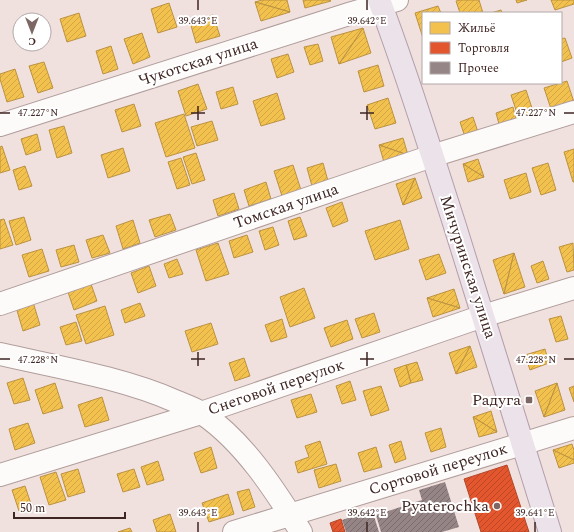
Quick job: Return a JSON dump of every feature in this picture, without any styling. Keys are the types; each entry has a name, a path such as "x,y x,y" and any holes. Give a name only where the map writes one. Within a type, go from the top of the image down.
{"main road":[{"name":"Мичуринская улица","path":"383,1 389,26 524,443 550,532"}],"street":[{"name":"Чукотская улица","path":"0,125 383,1"},
{"name":"Томская улица","path":"0,304 432,156 574,112"},
{"name":"Снеговой переулок","path":"0,474 202,412 484,316 574,288"},
{"path":"0,354 112,380 160,394 202,412 230,437 251,459 295,523"},
{"name":"Сортовой переулок","path":"234,532 295,523 524,443 574,428"}],"building: Жильё":[{"path":"262,0 287,0 290,12 255,2"},
{"path":"303,0 330,0 331,1 305,8"},
{"path":"479,0 483,12 460,12 456,1"},
{"path":"516,0 527,0 517,3"},
{"path":"551,0 574,0 574,4 555,10"},
{"path":"255,2 290,12 261,21"},
{"path":"169,3 177,27 158,33 151,9"},
{"path":"438,6 441,12 422,12 422,35 415,13"},
{"path":"79,13 86,36 67,42 60,19"},
{"path":"213,15 220,36 196,43 190,22"},
{"path":"363,28 371,53 339,64"},
{"path":"363,28 339,64 331,37"},
{"path":"142,33 150,57 133,64 124,39"},
{"path":"565,38 572,58 562,62 562,39"},
{"path":"318,44 323,61 310,65 304,47"},
{"path":"111,46 118,69 103,74 96,51"},
{"path":"288,54 294,72 277,78 271,59"},
{"path":"44,62 53,88 38,93 29,66"},
{"path":"378,65 384,86 364,92 358,71"},
{"path":"15,69 24,97 7,102 0,79 0,74"},
{"path":"567,81 574,102 551,109 544,88 562,84 562,83"},
{"path":"198,84 207,109 186,116 178,91"},
{"path":"233,87 238,104 221,109 216,92"},
{"path":"526,90 534,114 519,119 511,95"},
{"path":"277,93 285,119 261,126 253,101"},
{"path":"388,98 396,123 375,129 367,105"},
{"path":"134,104 141,126 122,132 115,110"},
{"path":"513,107 516,119 499,124 496,113"},
{"path":"184,114 195,148 166,157 155,123"},
{"path":"473,117 478,132 465,137 460,122"},
{"path":"212,121 218,140 197,146 191,127"},
{"path":"64,126 72,153 57,158 49,130"},
{"path":"37,134 41,150 26,155 21,139"},
{"path":"403,138 408,155 379,145"},
{"path":"379,145 408,155 384,162"},
{"path":"2,146 10,170 0,173 0,147"},
{"path":"123,148 130,171 108,178 101,155"},
{"path":"574,149 574,182 573,182 564,152"},
{"path":"196,153 205,180 192,184 183,157"},
{"path":"181,158 190,185 177,189 168,162"},
{"path":"478,159 484,177 463,164"},
{"path":"323,163 328,181 312,186 307,168"},
{"path":"548,163 556,190 541,195 532,168"},
{"path":"463,164 484,177 468,182"},
{"path":"293,165 301,190 282,196 274,171"},
{"path":"25,166 32,186 19,190 13,170"},
{"path":"526,173 531,192 510,199 504,180"},
{"path":"415,178 422,198 403,205"},
{"path":"415,178 403,205 396,184"},
{"path":"266,182 271,199 249,206 244,190"},
{"path":"234,193 239,209 218,216 213,200"},
{"path":"342,202 348,221 333,227 326,208"},
{"path":"170,214 176,230 155,237 149,220"},
{"path":"24,217 31,240 16,245 9,221"},
{"path":"300,217 307,236 294,240 288,221"},
{"path":"4,219 13,245 0,249 0,220"},
{"path":"133,220 140,243 123,249 116,226"},
{"path":"400,220 409,249 375,260 365,231"},
{"path":"273,227 279,245 265,250 259,231"},
{"path":"103,235 110,253 92,258 86,240"},
{"path":"247,235 253,252 234,258 229,241"},
{"path":"218,243 229,274 206,281 196,250"},
{"path":"573,243 574,270 567,272 559,247"},
{"path":"74,245 79,262 61,267 56,250"},
{"path":"42,249 49,271 29,277 22,255"},
{"path":"514,253 504,294 493,260"},
{"path":"514,253 525,287 504,294"},
{"path":"439,254 446,273 426,280 419,260"},
{"path":"177,259 183,274 169,278 164,264"},
{"path":"543,261 549,279 537,283 531,266"},
{"path":"149,266 156,286 138,293 131,273"},
{"path":"91,284 97,301 74,310 68,292"},
{"path":"304,288 315,318 290,327 280,297"},
{"path":"454,289 460,308 427,298"},
{"path":"427,298 460,308 433,317"},
{"path":"33,302 40,325 23,331 16,307"},
{"path":"140,303 145,316 125,323 121,310"},
{"path":"105,306 114,335 86,344 76,315"},
{"path":"374,313 380,332 362,338 355,319"},
{"path":"561,316 568,339 556,342 549,319"},
{"path":"282,319 287,337 271,342 265,325"},
{"path":"347,320 353,339 331,347 324,328"},
{"path":"76,322 82,341 66,345 60,327"},
{"path":"211,323 218,344 192,352 185,331"},
{"path":"470,346 477,367 456,374"},
{"path":"470,346 456,374 449,353"},
{"path":"545,349 549,363 525,355"},
{"path":"525,355 549,363 530,370"},
{"path":"244,358 250,376 235,381 229,363"},
{"path":"417,362 423,380 411,383 406,365"},
{"path":"406,365 411,383 400,387 394,369"},
{"path":"23,378 30,400 14,404 7,383"},
{"path":"350,381 356,400 342,404 336,386"},
{"path":"55,383 63,408 43,414 35,390"},
{"path":"557,383 544,417 535,391"},
{"path":"557,383 565,410 544,417"},
{"path":"381,386 389,410 371,416 363,391"},
{"path":"574,386 574,402 569,388"},
{"path":"311,394 317,412 297,418 291,400"},
{"path":"102,397 109,420 85,427 78,405"},
{"path":"491,411 497,432 473,417"},
{"path":"473,417 497,432 479,437"},
{"path":"28,423 35,443 15,450 9,429"},
{"path":"441,428 446,447 431,452 425,433"},
{"path":"320,441 327,464 298,473 295,462 309,457 305,446"},
{"path":"401,441 406,459 395,463 389,445"},
{"path":"572,444 574,450 574,460 553,450"},
{"path":"211,447 217,468 201,473 194,453"},
{"path":"376,447 382,467 364,472 358,453"},
{"path":"553,450 574,460 574,463 559,468"},
{"path":"158,461 164,480 147,485 141,467"},
{"path":"336,464 341,481 319,488 314,470"},
{"path":"78,469 85,492 68,497 61,474"},
{"path":"134,469 140,487 123,492 117,474"},
{"path":"56,472 66,500 49,505 40,477"},
{"path":"25,486 32,507 19,511 12,490"},
{"path":"249,489 255,507 243,511 237,492"},
{"path":"228,494 234,514 209,522 202,503"},
{"path":"170,514 176,532 157,532 153,520"},
{"path":"130,528 132,532 118,532"}],"building: Торговля":[{"name":"Pyaterochka","path":"507,465 529,532 481,532 464,479"},
{"path":"341,519 345,532 333,532 330,523"}],"building: Прочее":[{"path":"445,482 459,527 442,532 381,532 376,515 422,500 419,490"},
{"path":"372,510 379,532 346,532 342,520"}],"place":[{"name":"Радуга","path":"529,400"},
{"name":"Pyaterochka","path":"497,506"}]}
